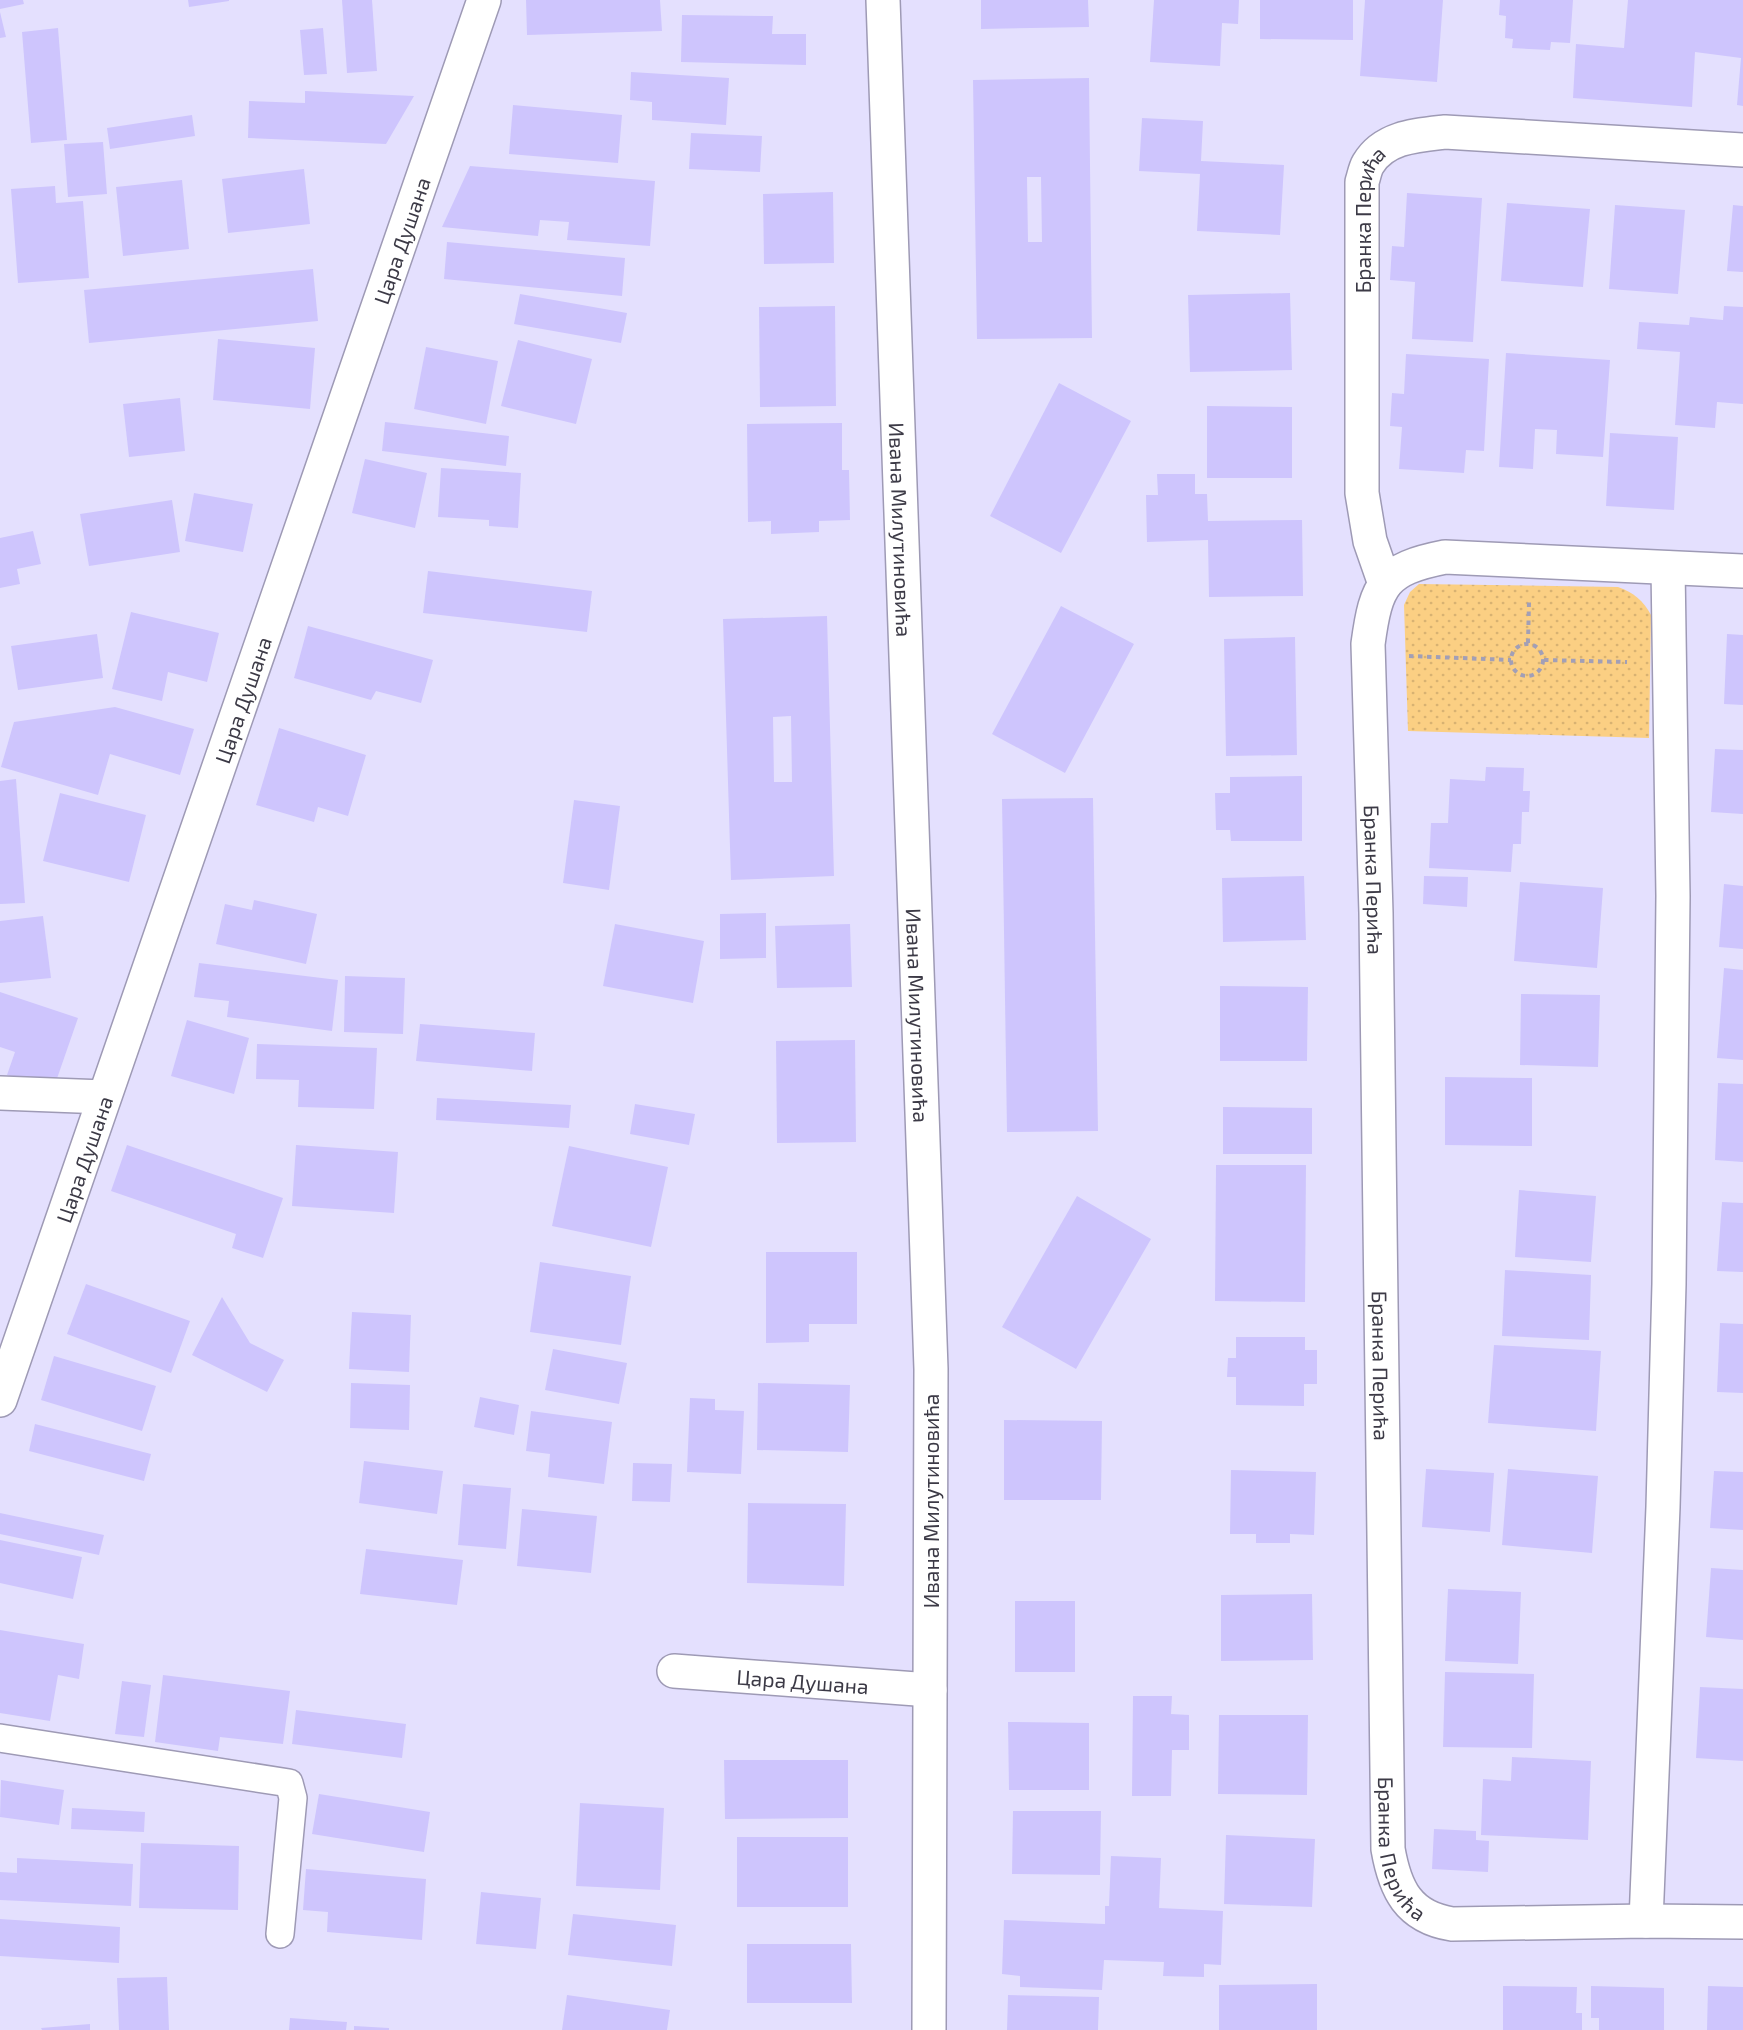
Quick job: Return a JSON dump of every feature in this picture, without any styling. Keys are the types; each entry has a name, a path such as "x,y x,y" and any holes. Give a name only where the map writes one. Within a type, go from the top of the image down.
{"street":[{"name":"Цара Душана","path":"0,1400 484,0"},
{"name":"Ивана Милутиновића","path":"883,0 931,1369 929,2030"},
{"name":"Бранка Перића","path":"1743,150 1445,132 1394,141 1368,164 1362,182 1362,493 1370,541 1384,584 1373,607 1368,644 1376,913 1388,1849 1392,1873 1409,1903 1436,1921 1452,1924 1743,1922"},
{"path":"1384,584 1403,569 1419,562 1445,557 1743,572"},
{"path":"1646,1921 1669,1284 1673,896 1668,568"},
{"path":"0,1093 104,1097"},
{"name":"Цара Душана","path":"674,1671 930,1690"}],"lane":[{"path":"0,1737 289,1783 293,1798 280,1934"}],"path":[{"path":"1528,643 1529,597"},
{"path":"1528,643 1537,646 1543,652 1544,660 1541,669 1536,674 1527,677 1519,674 1513,668 1510,660 1519,645 1528,643"},
{"path":"1406,656 1510,660"},
{"path":"1544,660 1639,663"}],"shaded area":[{"path":"1419,584 1618,587 1633,595 1645,605 1651,615 1649,738 1408,731 1404,605 1410,592"}],"building":[{"path":"0,0 23,0 24,4 0,9"},
{"path":"188,0 229,0 229,1 189,7"},
{"path":"342,0 372,0 377,71 347,73"},
{"path":"526,0 660,0 662,31 527,35"},
{"path":"981,0 1088,0 1089,27 981,29"},
{"path":"1154,0 1239,0 1238,24 1222,23 1220,66 1150,62"},
{"path":"1260,0 1353,0 1353,40 1260,39"},
{"path":"1365,0 1443,0 1437,82 1360,76"},
{"path":"1500,0 1573,0 1570,43 1551,42 1550,50 1512,48 1513,39 1505,38 1506,16 1499,15"},
{"path":"1628,0 1743,0 1743,106 1737,105 1741,58 1695,52 1692,107 1573,98 1576,44 1624,48"},
{"path":"0,12 6,37 0,38"},
{"path":"682,15 773,16 772,34 806,34 806,65 681,62"},
{"path":"58,28 67,140 31,143 22,32"},
{"path":"323,28 327,74 304,75 300,30"},
{"path":"631,72 729,78 726,125 652,120 652,102 630,100"},
{"path":"1089,78 1092,338 977,339 973,80","holes":["1027,177 1041,177 1042,242 1028,242"]},
{"path":"305,91 414,96 386,144 248,138 249,101 305,103"},
{"path":"513,105 622,115 618,163 509,154"},
{"path":"192,115 195,136 110,149 107,128"},
{"path":"1142,118 1203,121 1201,161 1284,165 1280,235 1197,231 1200,174 1139,171"},
{"path":"691,133 762,136 760,172 689,169"},
{"path":"103,142 107,194 68,197 64,144"},
{"path":"470,166 655,181 650,246 567,240 569,222 540,220 538,236 442,227"},
{"path":"304,169 310,224 228,233 222,179"},
{"path":"182,180 189,249 123,256 116,187"},
{"path":"55,186 56,203 83,201 89,278 18,283 11,189"},
{"path":"833,192 834,263 764,264 763,194"},
{"path":"1407,193 1482,198 1473,342 1412,339 1415,282 1390,280 1392,246 1404,247"},
{"path":"1507,203 1590,209 1583,287 1501,281"},
{"path":"1615,205 1685,210 1678,294 1609,289"},
{"path":"1733,205 1743,206 1743,272 1727,271"},
{"path":"447,242 625,258 622,296 444,279"},
{"path":"313,269 318,321 89,343 84,290"},
{"path":"1290,293 1292,370 1190,372 1188,295"},
{"path":"520,294 627,313 621,343 514,324"},
{"path":"835,306 836,406 760,407 759,307"},
{"path":"1724,306 1743,307 1743,404 1717,402 1715,428 1675,425 1680,352 1637,349 1639,322 1689,325 1690,317 1723,320"},
{"path":"218,339 315,348 310,409 213,400"},
{"path":"518,340 592,359 576,424 501,406"},
{"path":"426,347 498,361 486,424 414,409"},
{"path":"1506,353 1610,360 1603,457 1556,454 1557,430 1535,429 1533,469 1499,467"},
{"path":"1406,354 1489,359 1484,451 1466,450 1464,473 1399,469 1402,427 1390,426 1392,393 1404,394"},
{"path":"1059,383 1131,421 1061,553 990,516"},
{"path":"180,398 185,451 129,457 123,404"},
{"path":"1207,406 1292,407 1292,478 1207,478"},
{"path":"385,422 509,436 506,466 382,451"},
{"path":"842,423 842,470 849,470 850,520 819,521 819,532 771,534 771,521 748,522 747,424"},
{"path":"1610,433 1678,437 1674,510 1606,506"},
{"path":"365,459 427,473 415,528 352,513"},
{"path":"441,468 521,473 518,528 489,526 489,520 438,517"},
{"path":"1157,474 1195,474 1195,494 1207,494 1208,521 1302,520 1303,596 1209,597 1208,540 1147,542 1146,495 1158,495"},
{"path":"194,493 253,504 243,552 185,541"},
{"path":"172,500 180,552 89,566 80,514"},
{"path":"33,531 41,564 17,569 20,584 0,588 0,538"},
{"path":"428,571 592,591 587,632 423,613"},
{"path":"1061,606 1134,644 1065,773 992,734"},
{"path":"131,612 219,633 207,682 168,672 162,701 112,689"},
{"path":"827,616 834,876 731,880 723,619","holes":["791,716 792,782 774,782 773,717"]},
{"path":"308,626 433,660 421,703 376,691 371,700 294,678"},
{"path":"97,634 103,678 18,690 11,646"},
{"path":"1727,634 1743,635 1743,705 1724,704"},
{"path":"1295,637 1297,755 1226,756 1224,639"},
{"path":"115,707 194,729 180,775 110,754 98,795 1,767 14,722"},
{"path":"279,728 366,755 348,816 318,807 314,822 256,805"},
{"path":"1715,749 1743,750 1743,814 1711,812"},
{"path":"1486,767 1524,768 1523,791 1530,791 1529,812 1522,812 1521,844 1513,844 1511,872 1429,868 1431,823 1448,823 1450,779 1485,781"},
{"path":"1302,776 1302,841 1231,841 1230,830 1216,830 1215,793 1230,793 1230,777"},
{"path":"16,779 25,903 0,904 0,781"},
{"path":"60,793 146,815 129,882 43,861"},
{"path":"1093,798 1098,1131 1007,1132 1002,799"},
{"path":"574,800 620,806 609,890 563,883"},
{"path":"1304,876 1306,940 1223,942 1222,878"},
{"path":"1424,876 1468,877 1467,907 1423,904"},
{"path":"1520,882 1603,888 1597,968 1514,961"},
{"path":"1724,884 1743,886 1743,949 1719,947"},
{"path":"254,900 317,914 306,964 216,944 225,904 252,910"},
{"path":"766,913 766,958 720,959 720,914"},
{"path":"43,916 51,978 0,983 0,921"},
{"path":"615,924 704,941 693,1003 603,986"},
{"path":"850,924 852,987 777,988 775,926"},
{"path":"199,963 338,980 332,1031 227,1017 229,1001 194,997"},
{"path":"1724,968 1743,970 1743,1060 1717,1058"},
{"path":"345,976 405,978 403,1034 344,1032"},
{"path":"1220,986 1308,987 1307,1061 1220,1061"},
{"path":"0,992 78,1018 53,1090 7,1075 15,1052 0,1047"},
{"path":"1521,994 1600,995 1598,1067 1520,1065"},
{"path":"187,1020 249,1038 234,1094 171,1076"},
{"path":"420,1024 535,1033 532,1071 416,1061"},
{"path":"855,1040 856,1142 777,1143 776,1041"},
{"path":"257,1044 377,1048 374,1109 298,1107 299,1080 256,1079"},
{"path":"1445,1077 1532,1078 1532,1146 1445,1145"},
{"path":"1718,1083 1743,1084 1743,1162 1715,1160"},
{"path":"437,1098 571,1105 569,1128 436,1120"},
{"path":"635,1104 695,1114 689,1145 630,1134"},
{"path":"1223,1107 1312,1108 1312,1154 1223,1154"},
{"path":"127,1145 283,1198 263,1258 232,1248 236,1234 111,1191"},
{"path":"296,1145 398,1152 394,1213 292,1206"},
{"path":"569,1146 668,1167 651,1247 552,1226"},
{"path":"1216,1165 1306,1165 1305,1302 1215,1301"},
{"path":"1519,1190 1596,1196 1591,1262 1515,1257"},
{"path":"1077,1196 1151,1239 1076,1369 1002,1327"},
{"path":"1722,1202 1743,1203 1743,1272 1717,1271"},
{"path":"766,1252 857,1252 857,1324 809,1324 809,1342 766,1343"},
{"path":"540,1262 631,1276 621,1345 530,1332"},
{"path":"1505,1270 1591,1275 1589,1340 1502,1336"},
{"path":"86,1284 190,1321 171,1373 67,1334"},
{"path":"222,1297 250,1343 284,1360 267,1392 192,1355"},
{"path":"352,1312 411,1315 409,1372 349,1369"},
{"path":"1720,1323 1743,1324 1743,1393 1717,1392"},
{"path":"1236,1337 1305,1337 1305,1350 1317,1350 1317,1384 1304,1384 1304,1406 1236,1405 1236,1377 1227,1377 1228,1358 1236,1358"},
{"path":"1494,1345 1601,1351 1596,1431 1488,1423"},
{"path":"553,1349 627,1363 619,1404 545,1390"},
{"path":"54,1356 156,1386 142,1431 41,1400"},
{"path":"351,1383 410,1385 409,1430 350,1428"},
{"path":"758,1383 850,1385 848,1452 757,1450"},
{"path":"480,1397 519,1405 514,1435 474,1427"},
{"path":"690,1398 715,1399 715,1410 744,1411 741,1474 687,1472"},
{"path":"531,1411 612,1422 604,1484 548,1477 550,1454 526,1451"},
{"path":"1004,1420 1102,1421 1101,1500 1004,1500"},
{"path":"35,1424 151,1454 144,1481 29,1451"},
{"path":"364,1461 443,1471 437,1514 359,1503"},
{"path":"633,1463 672,1464 670,1502 632,1501"},
{"path":"1426,1469 1494,1473 1490,1532 1422,1527"},
{"path":"1508,1469 1598,1476 1592,1553 1502,1545"},
{"path":"1231,1470 1316,1472 1314,1535 1290,1534 1290,1543 1256,1543 1256,1534 1230,1534"},
{"path":"1714,1471 1743,1472 1743,1530 1710,1528"},
{"path":"463,1484 511,1488 506,1549 458,1545"},
{"path":"748,1503 846,1504 844,1586 747,1583"},
{"path":"522,1509 597,1516 591,1573 517,1566"},
{"path":"0,1513 104,1535 99,1555 0,1534"},
{"path":"0,1540 82,1557 73,1599 0,1583"},
{"path":"366,1549 463,1560 457,1605 360,1594"},
{"path":"1711,1568 1743,1570 1743,1640 1706,1637"},
{"path":"1448,1589 1521,1592 1518,1664 1445,1661"},
{"path":"1312,1594 1313,1660 1221,1661 1221,1595"},
{"path":"1015,1601 1075,1601 1075,1672 1015,1672"},
{"path":"0,1630 84,1644 79,1679 58,1675 50,1721 0,1713"},
{"path":"1445,1672 1534,1674 1532,1748 1443,1747"},
{"path":"163,1675 290,1691 283,1744 220,1737 218,1751 155,1742"},
{"path":"122,1681 151,1685 144,1737 115,1734"},
{"path":"1700,1687 1743,1689 1743,1761 1696,1758"},
{"path":"1133,1696 1172,1696 1171,1714 1189,1715 1189,1750 1172,1750 1171,1796 1132,1796"},
{"path":"296,1710 406,1724 402,1758 292,1744"},
{"path":"1219,1715 1308,1715 1307,1795 1218,1794"},
{"path":"1008,1722 1089,1723 1089,1790 1009,1790"},
{"path":"1512,1757 1591,1761 1588,1840 1481,1835 1483,1779 1511,1781"},
{"path":"724,1760 848,1760 848,1818 725,1819"},
{"path":"1,1780 64,1790 59,1825 0,1817"},
{"path":"319,1794 430,1812 424,1852 312,1834"},
{"path":"580,1803 664,1808 660,1890 576,1886"},
{"path":"72,1808 145,1812 144,1832 71,1829"},
{"path":"1013,1811 1101,1811 1100,1875 1012,1874"},
{"path":"1434,1829 1476,1831 1476,1840 1489,1841 1488,1872 1432,1869"},
{"path":"1226,1835 1315,1839 1312,1907 1224,1904"},
{"path":"737,1837 848,1837 848,1907 737,1907"},
{"path":"141,1843 239,1846 238,1910 139,1908"},
{"path":"1111,1856 1161,1858 1159,1908 1223,1911 1221,1965 1204,1964 1204,1977 1163,1976 1164,1962 1104,1960 1102,1990 1020,1987 1020,1976 1002,1974 1004,1920 1105,1924 1105,1906 1109,1906"},
{"path":"17,1858 133,1864 131,1906 0,1900 0,1872 17,1873"},
{"path":"306,1869 426,1879 422,1940 327,1932 328,1912 303,1910"},
{"path":"481,1892 541,1898 536,1949 476,1944"},
{"path":"573,1914 676,1925 672,1966 568,1955"},
{"path":"0,1919 120,1927 119,1963 0,1956"},
{"path":"747,1944 851,1944 852,2003 747,2003"},
{"path":"167,1977 169,2030 119,2030 117,1978"},
{"path":"1317,1984 1317,2030 1219,2030 1219,1985"},
{"path":"1503,1986 1577,1987 1576,2013 1582,2013 1582,2030 1503,2030"},
{"path":"1591,1986 1664,1988 1664,2030 1599,2030 1599,2018 1591,2018"},
{"path":"1708,1986 1743,1987 1743,2030 1707,2030"},
{"path":"567,1995 670,2010 667,2030 562,2030"},
{"path":"1008,1995 1099,1997 1098,2030 1007,2030"},
{"path":"290,2018 347,2022 346,2030 289,2030"},
{"path":"90,2024 90,2030 42,2030 41,2028"},
{"path":"354,2026 389,2028 389,2030 354,2030"}]}
